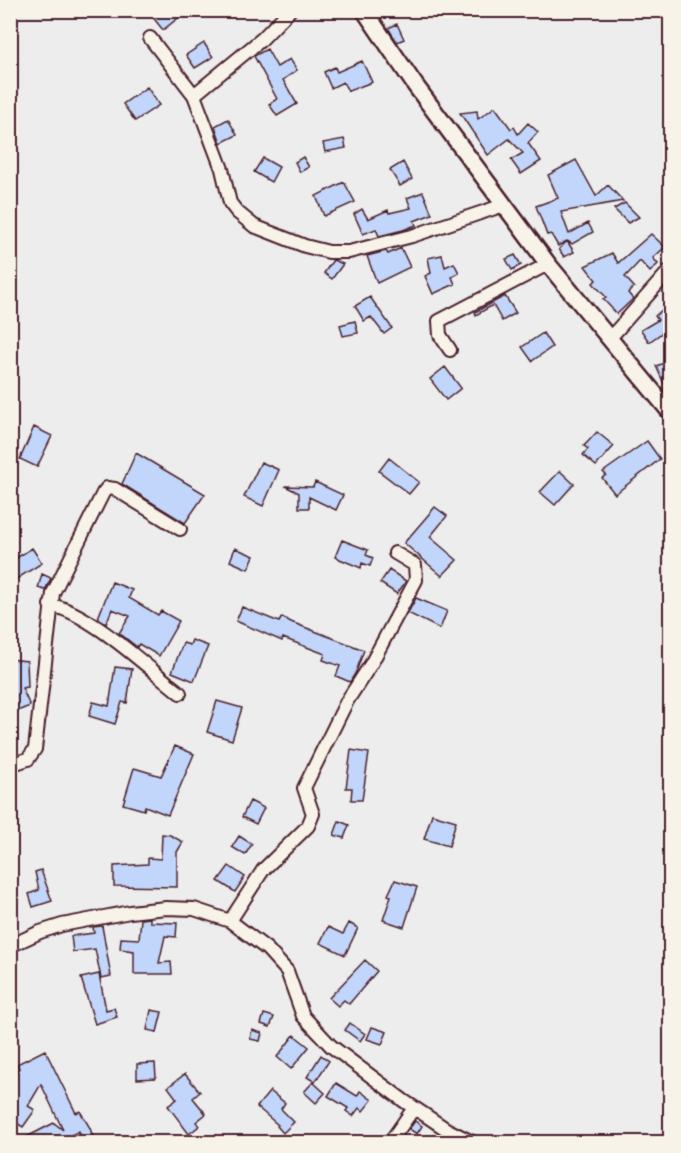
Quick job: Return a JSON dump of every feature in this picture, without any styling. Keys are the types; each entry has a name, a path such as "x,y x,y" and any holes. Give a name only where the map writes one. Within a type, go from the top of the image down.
{"street":[{"path":"194,95 262,39 290,10"},
{"path":"364,10 548,264 670,412"},
{"path":"150,38 194,95 222,169 227,195 237,212 254,226 305,246 329,252 375,247 504,205"},
{"path":"450,350 440,335 439,321 548,264"},
{"path":"610,338 670,270"},
{"path":"10,765 28,759 35,749 50,605 57,581 107,489 115,489 180,529"},
{"path":"230,921 263,870 308,826 313,814 304,788 342,711 416,580 415,565 395,553"},
{"path":"50,605 70,610 88,621 180,693"},
{"path":"10,946 18,940 62,925 154,909 194,909 230,921 267,949 287,971 303,1016 331,1046 414,1108 472,1143"},
{"path":"390,1143 414,1108"}],"building":[{"path":"147,10 172,10 178,18 163,30"},
{"path":"397,24 404,39 397,42 388,28"},
{"path":"204,43 213,57 195,68 186,55"},
{"path":"267,49 277,67 290,59 297,70 283,80 297,104 277,116 269,104 277,99 254,56"},
{"path":"362,61 372,82 348,91 343,82 331,88 324,72 335,67 337,72"},
{"path":"147,87 159,105 135,121 123,104"},
{"path":"495,107 511,129 514,127 518,134 528,123 538,132 528,143 541,161 521,174 511,160 523,153 509,139 488,155 460,113 477,111 478,119"},
{"path":"228,119 237,135 221,143 215,126"},
{"path":"344,139 346,148 325,152 323,143"},
{"path":"303,157 309,167 300,172 295,162"},
{"path":"263,158 279,167 271,182 254,172"},
{"path":"576,160 596,196 608,185 623,201 561,212 569,234 588,223 593,232 572,244 567,241 558,246 551,234 547,235 536,206 558,198 548,175"},
{"path":"403,162 412,179 400,186 390,170"},
{"path":"344,182 355,202 324,216 316,196"},
{"path":"423,192 432,214 414,221 416,225 403,230 379,236 376,229 363,234 354,214 362,209 368,219 388,210 389,213 411,208 407,198"},
{"path":"625,203 639,217 628,223 614,209"},
{"path":"651,234 665,247 653,258 658,264 650,272 640,261 625,277 634,287 628,293 633,299 617,314 603,299 606,297 593,283 596,280 585,266 612,253 618,263"},
{"path":"567,241 574,252 564,257 559,249"},
{"path":"401,248 410,267 377,283 367,256 386,251 388,254"},
{"path":"442,255 445,267 454,263 459,273 452,277 455,284 433,294 425,276 431,273 428,258"},
{"path":"515,255 521,265 512,270 506,259"},
{"path":"333,260 343,264 332,279 324,273"},
{"path":"505,296 516,313 502,321 493,305 476,315 475,312"},
{"path":"370,297 392,328 384,334 371,317 364,321 355,306"},
{"path":"665,307 670,314 670,327 649,342 641,330 658,320 655,316"},
{"path":"355,321 358,333 343,336 340,325"},
{"path":"543,333 552,347 532,361 522,347"},
{"path":"670,361 670,397 656,366"},
{"path":"445,367 461,388 446,400 430,379"},
{"path":"34,427 52,436 37,467 20,459"},
{"path":"597,432 614,446 596,466 583,455 588,449 584,446"},
{"path":"647,441 660,459 615,494 602,478 606,475 603,472"},
{"path":"136,453 205,494 185,523 122,484"},
{"path":"389,458 419,482 409,494 379,471"},
{"path":"261,462 279,470 263,506 244,497"},
{"path":"560,471 574,484 555,505 540,492"},
{"path":"315,482 343,495 336,510 309,497 309,508 299,508 299,493 285,486 313,487"},
{"path":"435,507 447,516 430,537 457,560 442,576 404,543"},
{"path":"342,540 368,550 366,555 373,558 370,566 362,563 361,568 335,557"},
{"path":"32,548 42,563 10,583 10,562"},
{"path":"235,548 254,556 248,569 230,561"},
{"path":"389,570 406,581 397,594 380,583"},
{"path":"42,574 51,578 45,590 38,588"},
{"path":"112,582 132,590 129,598 158,615 161,611 179,621 159,656 139,644 137,647 119,633 130,616 112,609 106,624 98,618"},
{"path":"416,598 447,611 440,629 408,613"},
{"path":"242,607 279,622 282,617 364,650 350,682 336,676 340,666 323,660 325,654 283,638 282,641 236,621"},
{"path":"192,640 208,646 194,681 172,672 183,643 190,645"},
{"path":"10,659 27,661 28,687 22,688 30,706 10,714"},
{"path":"115,667 132,669 127,703 122,702 115,724 89,716 93,702 109,706"},
{"path":"217,701 242,708 232,740 207,732"},
{"path":"175,746 194,754 168,815 145,806 144,810 123,804 134,768 161,776"},
{"path":"351,750 369,753 362,800 351,800 352,788 346,788"},
{"path":"250,801 264,808 256,824 242,817"},
{"path":"432,814 456,821 449,846 424,839"},
{"path":"339,821 349,825 344,838 334,835"},
{"path":"162,834 170,835 183,842 177,852 177,887 114,886 114,866 148,864 148,858 161,859"},
{"path":"239,836 252,844 245,855 232,847"},
{"path":"229,866 245,877 235,892 218,881"},
{"path":"41,870 52,901 33,907 29,894 39,890 35,872"},
{"path":"395,880 417,887 404,927 383,920 391,896 388,895"},
{"path":"150,918 150,922 177,923 176,937 165,936 159,963 171,962 172,974 134,974 134,951 120,949 121,938 139,939 141,919"},
{"path":"349,923 358,928 345,955 320,943 328,927 343,934"},
{"path":"102,926 111,976 101,978 95,949 73,952 71,936 94,933 93,927"},
{"path":"365,960 377,971 349,1004 344,1000 338,1006 329,998"},
{"path":"99,974 106,1010 114,1008 117,1017 95,1024 81,978"},
{"path":"151,1010 162,1012 157,1032 147,1030"},
{"path":"264,1014 274,1017 270,1027 261,1024"},
{"path":"350,1023 365,1034 360,1041 345,1030"},
{"path":"372,1027 387,1032 382,1044 367,1039"},
{"path":"252,1030 262,1033 260,1041 250,1039"},
{"path":"294,1035 309,1047 291,1069 277,1057"},
{"path":"45,1050 76,1113 80,1111 90,1128 95,1143 83,1143 79,1131 56,1143 15,1143 54,1123 63,1130 41,1084 28,1106 35,1110 23,1127 10,1119 10,1082 19,1068 17,1064"},
{"path":"321,1055 329,1061 315,1082 307,1077"},
{"path":"155,1063 156,1078 137,1079 137,1064"},
{"path":"185,1074 200,1092 193,1098 206,1114 196,1122 199,1126 189,1134 168,1106 177,1099 168,1087"},
{"path":"313,1082 325,1093 316,1103 304,1092"},
{"path":"336,1083 357,1096 360,1091 372,1100 363,1111 359,1108 353,1116 346,1111 348,1108 328,1096"},
{"path":"270,1091 285,1103 281,1109 294,1122 283,1133 278,1125 257,1107"},
{"path":"415,1121 422,1126 417,1134 409,1129"}]}
